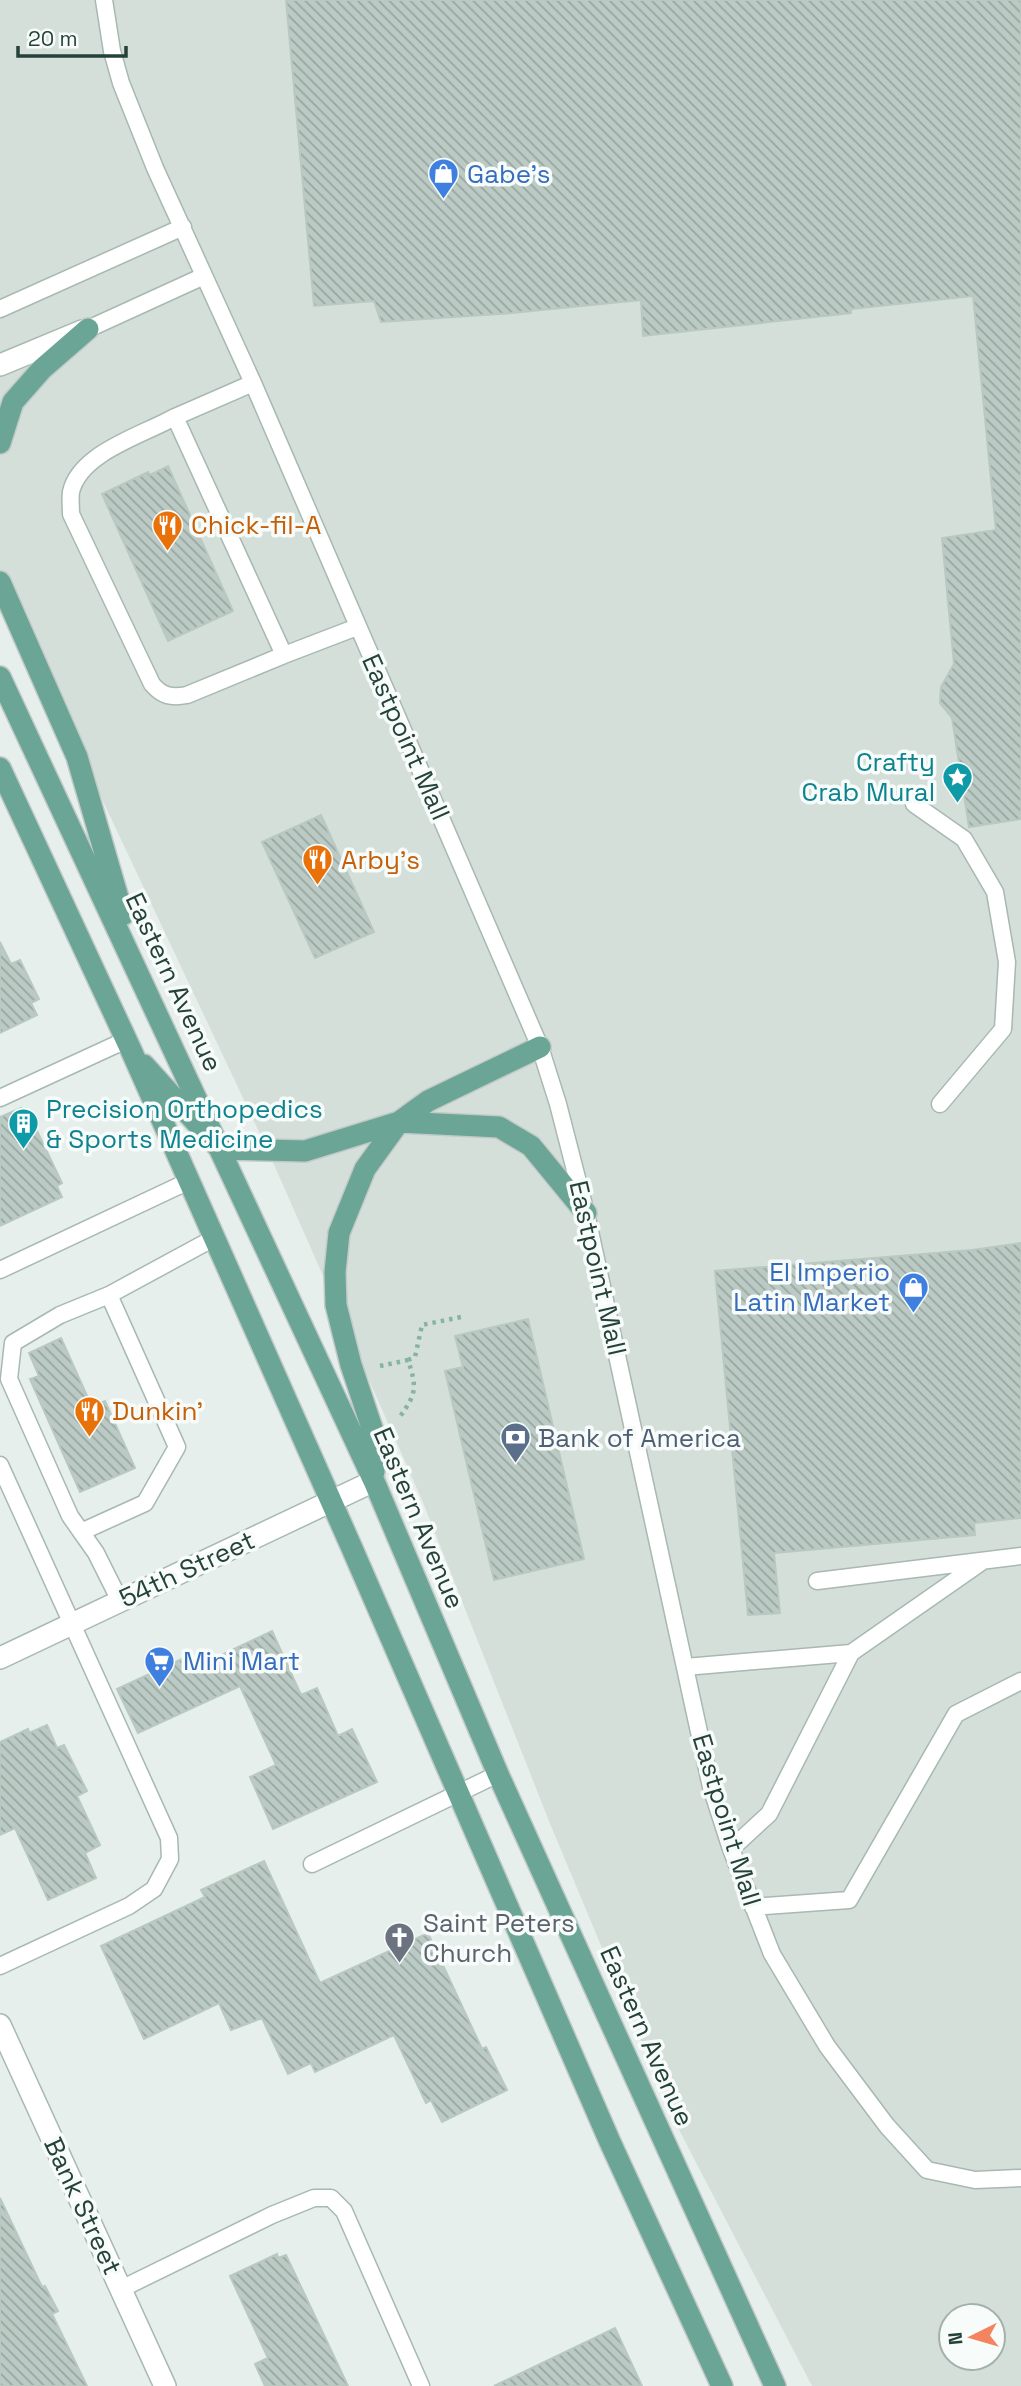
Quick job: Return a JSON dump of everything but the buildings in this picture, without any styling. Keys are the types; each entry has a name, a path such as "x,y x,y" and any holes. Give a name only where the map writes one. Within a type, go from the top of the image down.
{"main road":[{"path":"0,443 13,402 42,369 88,329"},
{"path":"0,582 77,757 142,981"},
{"name":"Eastern Avenue","path":"0,677 374,1481 498,1774 775,2386"},
{"path":"0,768 189,1181 610,2142 722,2386"},
{"path":"128,1045 220,1149 305,1151 400,1122 499,1127 531,1146 586,1213"},
{"path":"374,1481 373,1431 351,1366 336,1305 335,1272 339,1233 365,1170 400,1122 428,1101 540,1047"}],"street":[{"path":"0,365 88,329"},
{"name":"54th Street","path":"0,1658 374,1481"},
{"name":"Bank Street","path":"0,2025 165,2386"}],"lane":[{"name":"Eastpoint Mall","path":"104,0 121,83 155,168 253,383 540,1047 558,1104 586,1213 711,1787 731,1849 772,1954 827,2046 887,2126 927,2170 975,2180 1021,2178"},
{"path":"0,309 183,227"},
{"path":"88,329 204,275"},
{"path":"253,383 175,417 89,461 78,474 71,493 71,514 152,684 166,696 187,695 357,627"},
{"path":"175,417 284,655"},
{"path":"914,804 964,839 995,892 1007,962 1003,1029 940,1104"},
{"path":"0,1098 128,1045"},
{"path":"0,1270 189,1181"},
{"path":"120,1601 96,1553 70,1516 9,1380 13,1343 60,1315 109,1295 214,1238"},
{"path":"81,1532 145,1503 177,1447 109,1295"},
{"path":"0,1465 169,1838 170,1859 154,1889 129,1906 0,1966"},
{"path":"817,1581 1021,1556"},
{"path":"731,1849 769,1814 851,1653 983,1561"},
{"path":"685,1667 851,1653"},
{"path":"753,1907 849,1900 957,1714 1021,1681"},
{"path":"312,1864 498,1774"},
{"path":"121,2289 272,2215 314,2198 331,2198 344,2211 421,2386"}],"path":[{"path":"376,1367 415,1357 422,1325 461,1317"},
{"path":"396,1421 412,1401 416,1386 408,1360"}],"shaded area":[{"path":"0,0 1021,0 1021,2386 812,2386 674,2120 551,1826 422,1500 268,1151 0,583"}],"place":[{"name":"Gabe's","path":"444,201"},
{"name":"Chick-fil-A","path":"168,552"},
{"name":"Crafty Crab Mural","path":"958,804"},
{"name":"Arby's","path":"318,887"},
{"name":"Precision Orthopedics & Sports Medicine","path":"23,1151"},
{"name":"El Imperio Latin Market","path":"913,1314"},
{"name":"Dunkin'","path":"89,1438"},
{"name":"Bank of America","path":"515,1465"},
{"name":"Mini Mart","path":"160,1688"},
{"name":"Saint Peters Church","path":"400,1965"}]}
